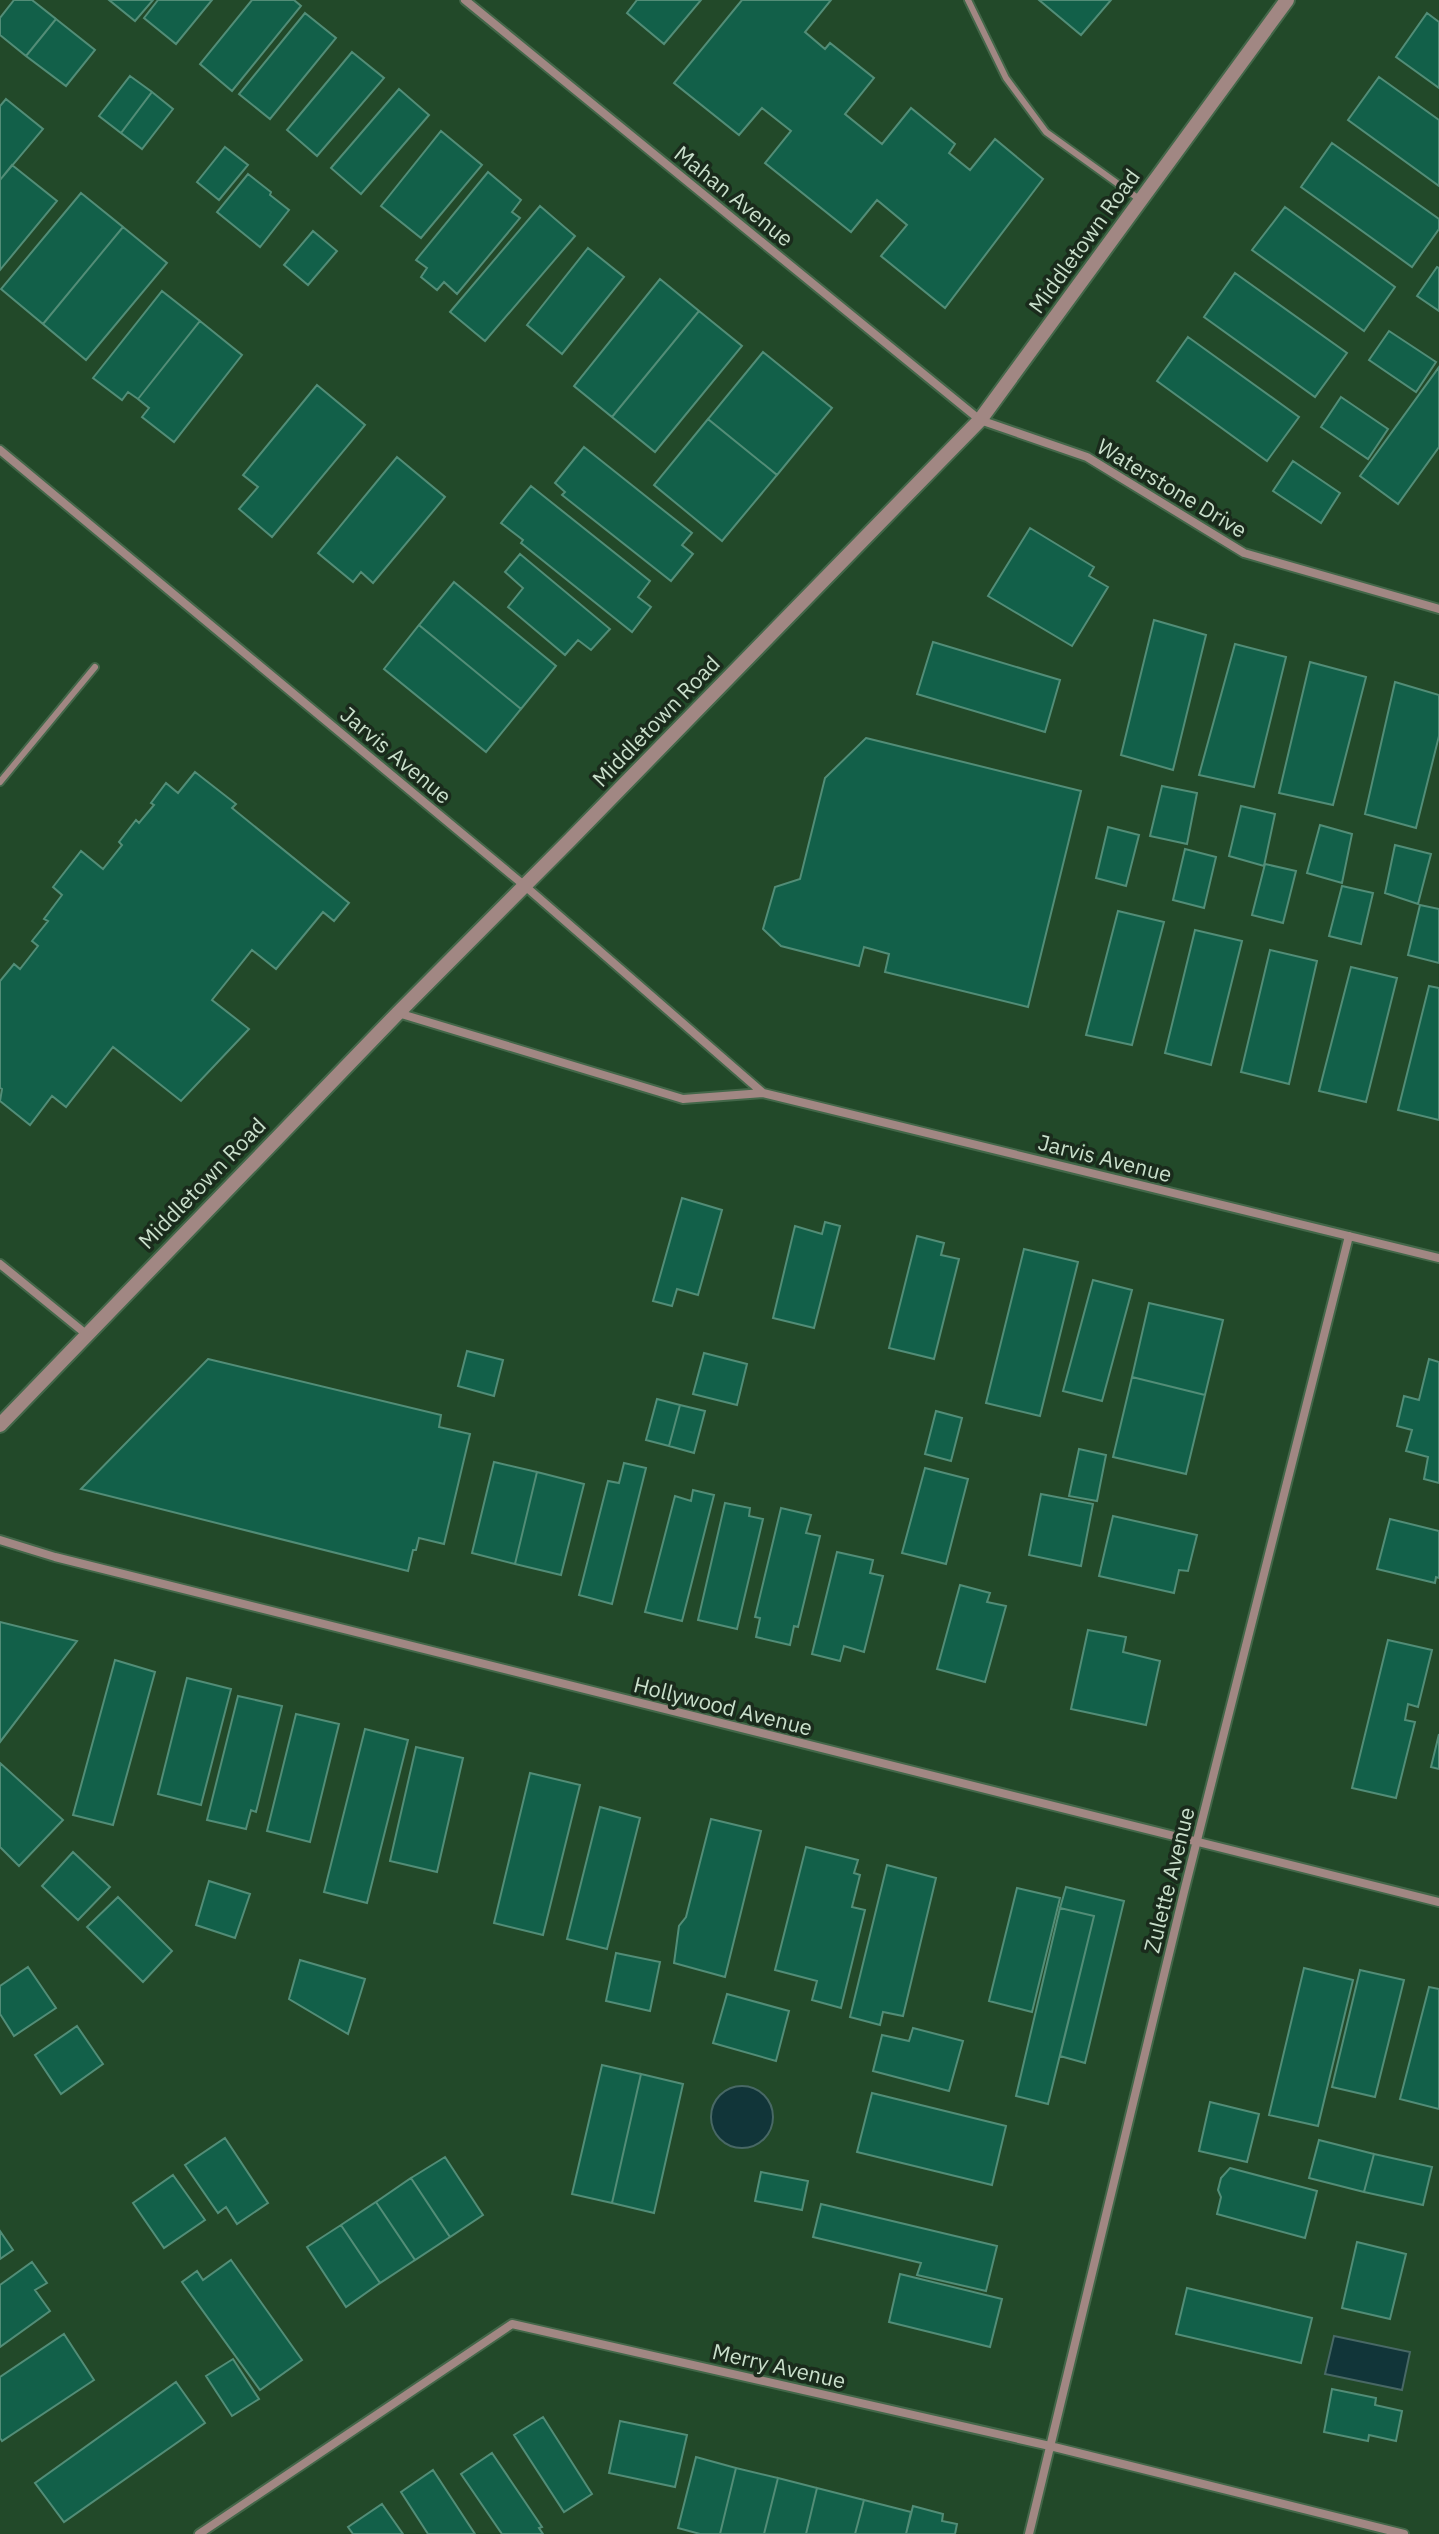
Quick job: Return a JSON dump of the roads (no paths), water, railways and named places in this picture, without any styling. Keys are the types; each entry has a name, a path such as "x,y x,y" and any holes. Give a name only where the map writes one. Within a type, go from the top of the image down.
{"street":[{"name":"Mahan Avenue","path":"465,0 980,420"},
{"name":"Middletown Road","path":"0,1425 398,1013 980,420 1287,0"},
{"name":"Waterstone Drive","path":"980,420 1087,457 1244,553 1439,609"},
{"name":"Jarvis Avenue","path":"0,450 525,886 763,1093"},
{"name":"Jarvis Avenue","path":"398,1013 683,1099 763,1093 1439,1258"},
{"name":"Zulette Avenue","path":"1029,2534 1196,1842 1349,1236"},
{"path":"0,1264 86,1334"},
{"name":"Hollywood Avenue","path":"0,1540 55,1557 1439,1902"},
{"name":"Merry Avenue","path":"199,2534 512,2324 1050,2446 1404,2534"}],"lane":[{"path":"968,0 1006,78 1046,132 1140,200"},
{"path":"0,782 95,667"}],"water":[{"path":"742,2086 764,2095 773,2117 764,2139 742,2148 720,2139 711,2117 720,2095"},
{"path":"1334,2336 1410,2352 1402,2390 1325,2374"}]}
